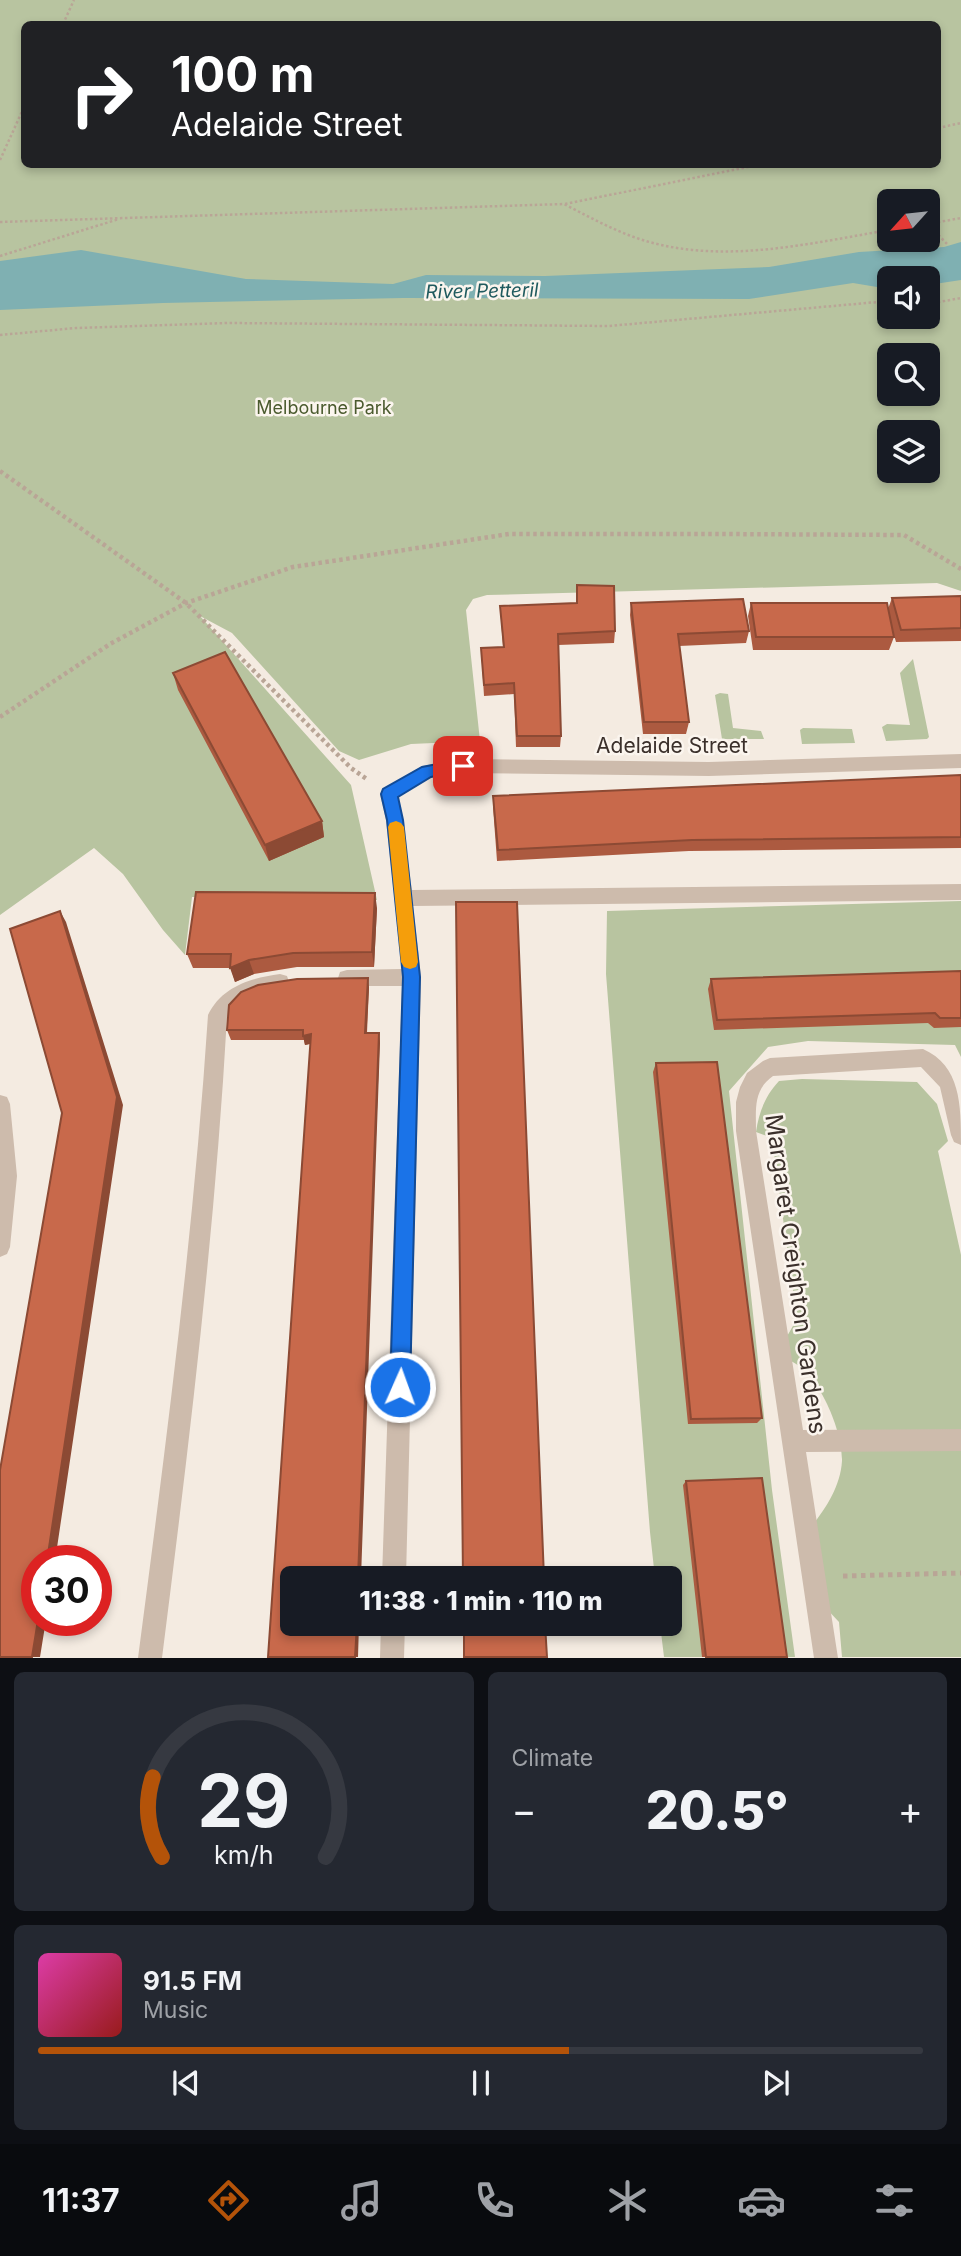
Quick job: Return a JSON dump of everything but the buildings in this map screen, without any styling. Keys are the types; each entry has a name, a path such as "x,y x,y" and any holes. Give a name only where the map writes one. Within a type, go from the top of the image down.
{"street":[{"name":"Adelaide Street","path":"389,794 428,771 463,766 709,769 961,761"},
{"path":"389,794 395,820 412,977 394,1566"},
{"path":"403,898 961,892"},
{"path":"324,979 412,977"},
{"path":"150,1657 183,1409 210,1145 218,1015 232,998 251,986 298,979"},
{"name":"Margaret Creighton Gardens","path":"826,1657 746,1131 746,1097 751,1081 770,1067 923,1058 938,1065 948,1077 961,1135"},
{"path":"0,1104 7,1147 4,1227 0,1247"},
{"path":"793,1441 961,1440"},
{"path":"392,1657 393,1636"}],"path":[{"path":"64,21 74,0"},
{"path":"0,160 21,114"},
{"path":"941,127 961,123"},
{"path":"0,222 564,204 743,168"},
{"path":"564,204 612,229 656,244 729,252 813,243 877,232"},
{"path":"0,256 128,216"},
{"path":"940,222 961,218"},
{"path":"940,237 948,245"},
{"path":"940,302 961,298"},
{"path":"0,335 145,324 484,328 613,326 694,321 835,302 877,301"},
{"path":"0,471 186,603 351,768 389,794"},
{"path":"0,717 110,644 186,603 293,567 509,534 904,535 961,569"},
{"path":"814,1576 961,1573"}],"green space":[{"name":"Melbourne Park","path":"0,0 961,0 961,591 937,583 487,595 473,599 466,610 480,741 411,744 359,760 339,751 232,633 200,616 351,785 377,900 192,897 185,955 163,930 123,874 94,848 0,915"},
{"path":"913,659 929,737 886,741 882,727 887,724 910,725 900,673"},
{"path":"728,694 733,728 761,731 764,739 722,739 715,695"},
{"path":"852,729 855,743 802,744 800,730"},
{"path":"961,901 961,1057 955,1045 808,1041 768,1047 729,1091 772,1490 795,1657 664,1657 661,1636 682,1636 682,1566 654,1566 606,974 607,911"},
{"path":"802,1079 917,1082 937,1104 948,1141 938,1151 961,1255 961,1657 842,1657 839,1622 824,1606 803,1537 834,1492 842,1461 841,1448 826,1401 808,1374 797,1364 785,1359 786,1338 797,1319 773,1147 767,1136 756,1132 763,1105 779,1081"}],"water":[{"name":"River Petteril","path":"961,242 961,280 940,283 940,266 877,266 877,287 853,283 749,299 403,298 163,303 0,310 0,261 81,250 246,279 393,284 426,275 545,276 769,267 859,252 940,252 940,247"}],"slow traffic":[{"path":"396,827 410,962"}],"route":[{"path":"400,1387 412,977 395,820 389,794 428,771 463,766"}]}
